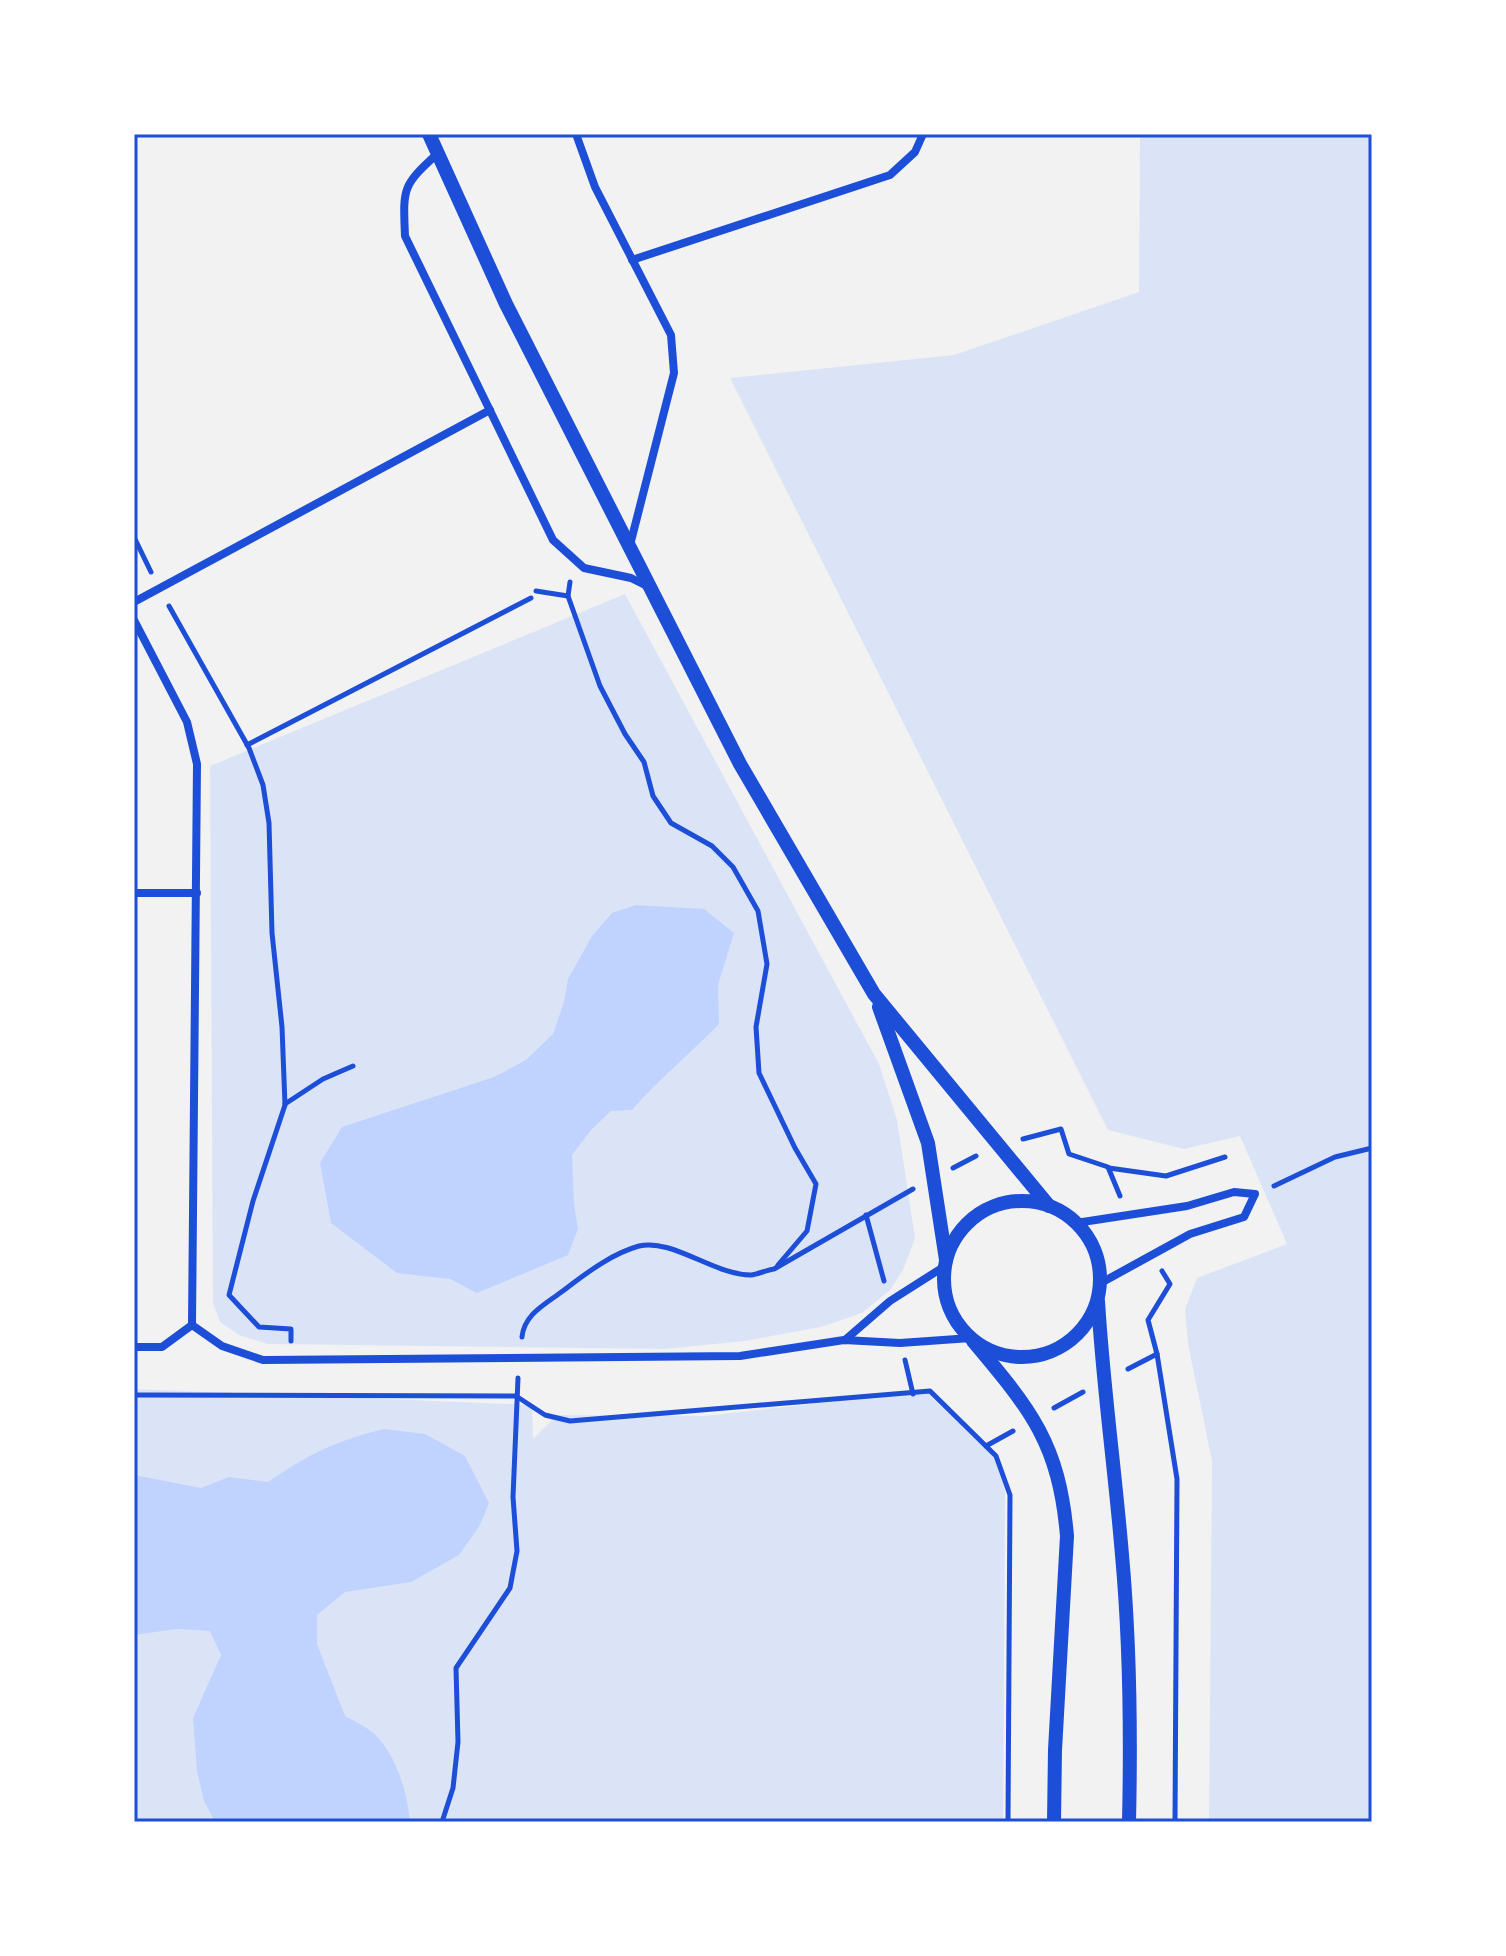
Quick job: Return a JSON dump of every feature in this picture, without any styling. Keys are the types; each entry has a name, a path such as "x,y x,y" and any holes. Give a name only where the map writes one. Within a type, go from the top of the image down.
{"street":[{"path":"429,134 506,304 740,764 874,994 1049,1206 1076,1223 1093,1244 1100,1266 1098,1301 1103,1382 1127,1619 1129,1822"},
{"path":"576,134 595,187 671,335 674,373 630,545"},
{"path":"632,260 890,175 915,152 923,134"},
{"path":"437,154 409,180 403,204 405,236 553,540 584,568 631,578 651,588"},
{"path":"134,602 490,410"},
{"path":"134,620 187,722 197,764 192,1325"},
{"path":"134,893 197,893"},
{"path":"874,994 928,1143 946,1263"},
{"path":"1076,1223 1187,1206 1234,1192 1255,1194 1244,1217 1190,1234 1099,1284"},
{"path":"1049,1206 1022,1201 991,1208 968,1222 957,1236 943,1278 948,1305 955,1320 1034,1419 1056,1465 1064,1501 1067,1536 1056,1721 1054,1822"},
{"path":"844,1340 890,1301 946,1263"},
{"path":"192,1325 222,1346 263,1360 740,1356 844,1340 900,1343 972,1340 990,1351 1017,1357 1038,1356 1064,1346 1086,1325 1098,1301"},
{"path":"134,1347 162,1347 192,1325"}],"path":[{"path":"134,537 247,745 263,785 269,823 272,933 282,1027 285,1105 253,1201 229,1295 259,1327 291,1329 291,1341"},
{"path":"574,559 568,596 605,696 644,762 653,796 671,823 712,846 733,867 758,911 767,964 756,1027 759,1073 816,1184 807,1231 774,1269"},
{"path":"536,591 568,596"},
{"path":"247,745 531,598"},
{"path":"285,1105 323,1079 353,1066"},
{"path":"442,1822 453,1788 456,1757 456,1668 510,1588 517,1551 513,1497 516,1396 523,1326 530,1315 587,1272 642,1245 677,1251 702,1263 751,1275 774,1269 933,1178 1000,1146 1061,1129 1069,1154 1108,1167 1166,1176 1225,1157"},
{"path":"1255,1194 1335,1157 1372,1148"},
{"path":"1108,1167 1127,1214"},
{"path":"1151,1255 1170,1284 1148,1320 1157,1354 1177,1479 1175,1822"},
{"path":"986,1446 1157,1354"},
{"path":"134,1395 516,1396 545,1415 570,1421 930,1391 996,1456 1010,1495 1008,1822"}],"shaded area":[{"path":"1140,134 1372,134 1372,1822 1209,1822 1212,1461 1188,1344 1185,1309 1197,1278 1287,1244 1240,1136 1184,1149 1108,1130 730,378 954,355 1139,292"},
{"path":"625,594 879,1064 897,1120 915,1238 903,1270 890,1290 862,1313 821,1327 745,1341 665,1349 268,1344 239,1335 220,1322 213,1303 210,766"},
{"path":"134,1389 532,1405 533,1439 557,1415 704,1416 928,1391 993,1454 1005,1491 1003,1822 134,1822"}],"water":[{"path":"636,905 704,909 734,933 718,985 719,1024 632,1110 611,1111 572,1155 578,1229 568,1255 477,1293 450,1279 397,1273 331,1223 320,1163 342,1127 494,1077 526,1060 553,1034 568,979 592,936 612,913"},
{"path":"384,1429 425,1434 465,1456 489,1503 480,1525 459,1555 411,1582 345,1592 317,1615 317,1644 345,1716 368,1729 386,1747 403,1784 410,1822 215,1822 204,1801 197,1771 193,1718 221,1655 210,1631 177,1629 134,1635 134,1475 201,1488 229,1477 268,1482 323,1450"}]}
